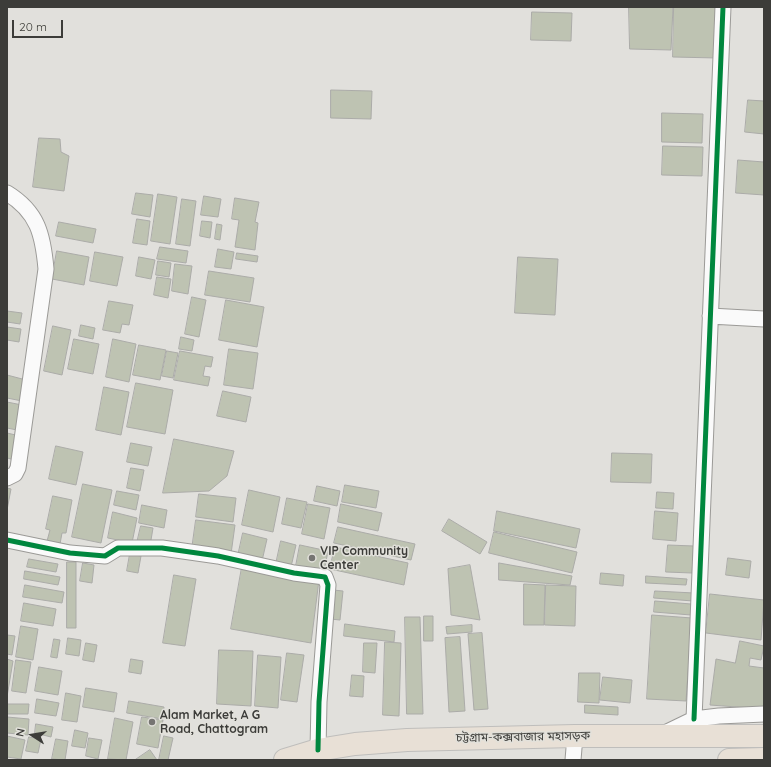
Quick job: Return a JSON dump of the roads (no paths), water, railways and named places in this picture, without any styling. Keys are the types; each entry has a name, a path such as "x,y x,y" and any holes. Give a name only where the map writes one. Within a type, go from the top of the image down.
{"highway":[{"name":"চট্টগ্রাম-কক্সবাজার মহাসড়ক","path":"285,760 318,750 355,744 407,740 575,736 764,736"},
{"path":"729,760 764,759"}],"street":[{"path":"694,719 723,7"},
{"path":"7,193 19,201 35,219 44,246 46,269 18,468 15,474 7,478"},
{"path":"710,316 764,319"},
{"path":"7,540 70,553 105,556 118,548 162,548 218,556 294,573 325,577 328,585 319,702 318,750"},
{"path":"660,736 694,719 764,714"},
{"path":"573,760 575,736"}],"place":[{"name":"VIP Community Center","path":"312,558"},
{"name":"Alam Market, A G Road, Chattogram","path":"152,722"}]}
